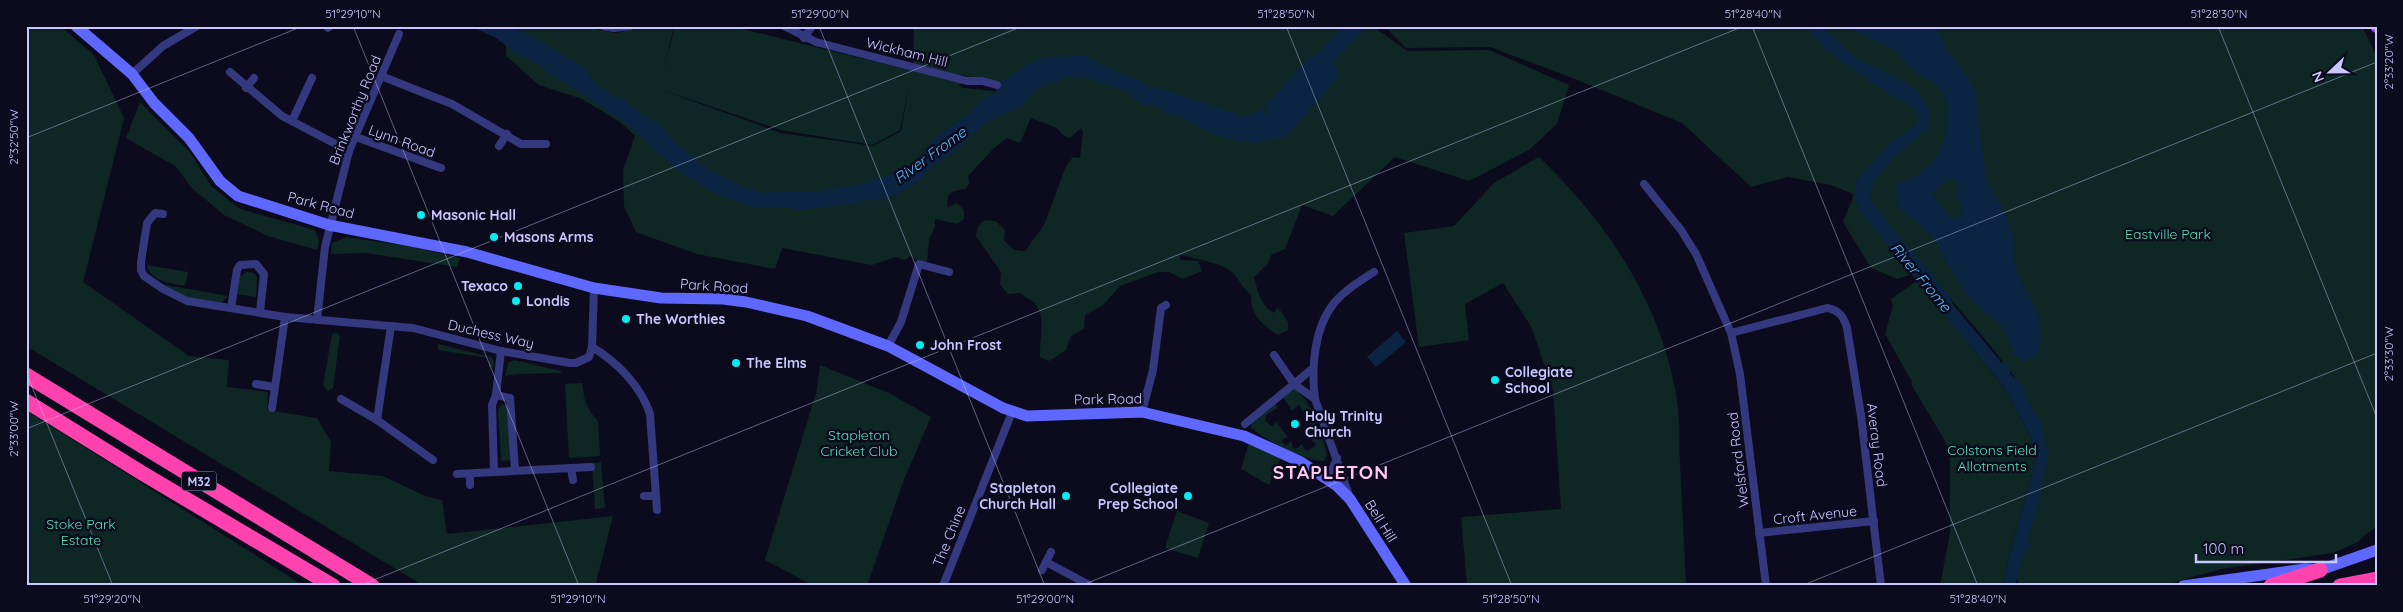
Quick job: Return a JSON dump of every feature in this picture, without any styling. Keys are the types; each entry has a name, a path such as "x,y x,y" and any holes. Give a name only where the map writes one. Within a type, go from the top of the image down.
{"highway":[{"name":"M32","path":"26,375 372,586"},
{"name":"M32","path":"26,401 142,473 333,586"},
{"path":"2271,586 2320,570"},
{"path":"2340,586 2377,578"}],"main road":[{"name":"Park Road","path":"76,26 132,74 148,96 189,138 220,181 238,196 329,225 467,252 594,288 661,298 723,299 807,316 888,346 1012,412 1036,416 1142,412 1244,436 1302,462 1325,477"},
{"name":"Bell Hill","path":"1325,477 1350,499 1406,586"},
{"path":"2183,586 2305,569 2320,570 2377,550"}],"street":[{"path":"132,74 163,46 197,26"},
{"path":"603,26 614,28 630,26"},
{"name":"Wickham Hill","path":"784,26 804,38 957,78 997,85"},
{"path":"804,38 812,26"},
{"name":"Brinkworthy Road","path":"329,225 349,151 399,34"},
{"path":"230,72 246,88 292,121 349,151"},
{"path":"382,76 452,104 507,134 521,144 546,144"},
{"path":"246,88 254,78"},
{"path":"292,121 312,78"},
{"path":"499,146 507,134"},
{"name":"Lynn Road","path":"356,137 441,168"},
{"name":"Welsford Road","path":"1644,184 1681,230 1696,254 1731,332 1740,374 1766,586"},
{"name":"Duchess Way","path":"163,214 155,213 147,223 140,262 144,276 163,289 187,301 286,317 413,328 501,351 576,363 589,356 592,347"},
{"path":"317,320 329,225"},
{"path":"232,308 236,270 240,265 256,264 264,274 260,312"},
{"path":"888,346 901,322 919,264 949,272"},
{"path":"1350,499 1315,399 1312,370 1316,341 1333,304 1374,272"},
{"path":"594,288 592,347 617,364 646,403 650,414 657,510"},
{"path":"1142,412 1154,370 1160,308 1166,305"},
{"name":"Averay Road","path":"1731,332 1827,308 1836,311 1843,317 1847,328 1862,416 1881,586"},
{"path":"272,408 286,317"},
{"path":"377,420 391,326"},
{"path":"494,471 492,405 496,395 501,351"},
{"path":"1274,355 1294,384 1315,399"},
{"path":"1246,424 1312,370"},
{"path":"256,384 274,387"},
{"path":"496,395 510,398 515,470"},
{"path":"341,398 377,420 433,460"},
{"name":"The Chine","path":"943,586 1012,412"},
{"path":"1325,477 1333,468 1336,458"},
{"path":"457,474 591,467"},
{"path":"571,468 573,480"},
{"path":"470,474 470,486"},
{"path":"644,496 656,496"},
{"name":"Croft Avenue","path":"1759,533 1874,521"},
{"path":"1042,570 1051,552"},
{"path":"1046,562 1091,586"}],"green space":[{"path":"26,26 60,26 94,55 124,118 83,282 189,356 229,360 227,387 268,392 267,410 317,418 331,442 329,471 383,476 425,496 442,500 447,534 613,516 595,586 424,586 26,346"},
{"path":"522,26 579,26 616,33 645,26 674,26 664,70 675,26 730,26 913,71 914,26 1380,26 1378,30 1407,51 1489,50 1569,85 1557,124 1529,150 1469,181 1395,157 1333,216 1302,205 1285,249 1271,255 1268,263 1254,277 1258,292 1266,307 1274,313 1278,307 1288,322 1288,330 1278,335 1258,319 1251,302 1251,295 1229,269 1208,261 1180,255 1180,260 1198,261 1202,271 1183,279 1169,272 1158,272 1120,286 1102,306 1085,315 1084,329 1071,336 1066,350 1049,361 1040,357 1041,316 1039,310 1033,302 1021,293 1008,294 1000,285 1001,272 976,236 978,226 985,220 995,221 1005,230 1004,241 1015,250 1025,251 1044,225 1066,166 1073,157 1080,158 1083,132 1081,128 1070,138 1063,135 1057,128 1031,118 1020,143 1007,138 994,148 968,176 969,183 966,189 954,191 947,198 948,207 957,203 964,210 964,219 957,224 935,219 935,227 929,240 927,262 918,261 911,256 904,260 896,257 872,265 782,248 775,269 697,254 636,232 624,206 623,170 635,136 620,122 582,99 539,85 506,56 506,42","holes":["962,75 1003,84 996,93 993,91 964,88 959,86","910,81 901,131 873,146 781,133 659,89 781,130 873,145 900,130"]},
{"name":"Eastville Park","path":"1384,26 1791,26 1794,29 1792,26 2362,26 2377,57 2377,526 2356,543 2333,553 2221,569 2161,586 2019,586 2017,577 2041,466 2012,380 2015,378 1991,346 1924,268 1921,271 1897,279 1871,268 1843,222 1853,194 1831,185 1788,177 1751,187 1682,123 1575,79 1490,47 1406,48"},
{"path":"140,102 190,152 211,186 240,209 315,230 319,241 317,250 268,236 224,215 192,188 175,166 126,138"},
{"path":"1539,157 1588,209 1609,238 1645,298 1659,331 1670,365 1678,408 1686,586 1467,586 1461,517 1561,509 1553,391 1532,328 1503,283 1465,304 1469,340 1419,347 1404,233 1454,226 1494,183"},
{"path":"347,237 408,246 460,258 457,267 366,253 331,254 332,243"},
{"path":"147,265 188,272 185,286 162,281 149,271"},
{"path":"247,272 254,273 257,277 256,297 237,294 240,276"},
{"name":"Colstons Field Allotments","path":"1918,280 2005,389 2031,437 2035,464 2010,553 2003,586 1940,586 1950,532 1950,455 1945,441 1911,384 1912,382 1885,334 1893,306 1891,299"},
{"path":"161,284 228,296 221,303 191,300"},
{"path":"337,332 340,336 333,388 328,391 323,385 332,334"},
{"path":"438,344 491,357 494,362 493,367 489,367 489,358 438,350"},
{"path":"514,360 561,371 561,373 505,376 508,363"},
{"name":"Stapleton Cricket Club","path":"820,365 889,393 931,417 903,482 867,586 810,584 765,560 817,390"},
{"path":"582,383 586,404 598,421 600,456 569,458 565,384"},
{"path":"1293,387 1300,393 1315,418 1327,454 1324,461 1296,454 1266,439 1251,428 1252,423 1275,404 1278,408 1266,415 1265,421 1272,426 1280,419 1277,423 1288,437 1281,440 1286,446 1291,441 1293,448 1296,449 1302,444 1307,451 1315,446 1315,443 1310,439 1318,432 1316,432 1301,406 1298,405 1292,411 1283,397 1275,403"},
{"path":"502,404 507,406 511,460 501,461 498,410"},
{"name":"Stoke Park Estate","path":"26,410 304,586 26,586"},
{"path":"1249,443 1281,457 1269,485 1241,469"},
{"path":"601,462 605,508 595,509 592,463"},
{"path":"1177,511 1209,523 1198,558 1165,548"}],"water":[{"name":"River Frome","path":"470,26 507,26 525,32 585,68 607,92 618,98 623,98 630,106 659,124 675,143 697,159 699,164 746,188 778,193 783,191 811,192 855,186 895,173 919,159 934,138 970,113 985,97 993,94 1003,81 1026,65 1043,58 1085,55 1119,73 1142,81 1150,89 1156,87 1241,115 1253,114 1260,108 1268,115 1270,112 1265,106 1306,61 1320,51 1343,26 1367,26 1333,62 1340,75 1338,78 1285,137 1256,143 1250,141 1240,142 1210,133 1180,116 1168,114 1156,106 1145,106 1126,91 1088,78 1065,78 1038,88 1022,106 986,122 953,153 925,172 922,179 894,196 800,210 785,207 755,208 714,193 677,170 633,129 592,100 544,70 541,65 517,54 496,38"},
{"name":"River Frome","path":"1806,26 1821,26 1856,58 1905,82 1916,90 1930,110 1930,127 1902,150 1883,170 1871,191 1870,200 1948,293 1954,306 2001,362 2010,365 2010,374 2023,386 2033,411 2042,423 2045,444 2049,451 2038,506 2028,536 2029,547 2024,554 2015,586 2003,586 2010,553 2035,464 2031,437 2005,389 1864,216 1854,197 1857,180 1891,142 1916,125 1918,115 1907,103 1892,97 1835,57 1824,48"},
{"path":"1848,26 1936,26 1947,51 1970,80 1976,93 1987,181 2007,217 2013,238 2014,261 2018,275 2039,318 2041,332 2040,349 2034,359 2024,361 2015,355 2003,328 1966,295 1933,237 1898,206 1896,186 1899,181 1908,180 1921,173 1937,155 1945,137 1948,116 1944,96 1936,85 1911,69 1893,49","holes":["1954,178 1959,186 1955,196 1962,210 1960,216 1955,219 1948,215 1932,194 1943,182"]},
{"path":"1397,331 1406,342 1376,367 1367,357"}],"place":[{"name":"Masonic Hall","path":"421,215"},
{"name":"Masons Arms","path":"494,237"},
{"name":"Texaco","path":"518,286"},
{"name":"Londis","path":"516,301"},
{"name":"The Worthies","path":"626,319"},
{"name":"John Frost","path":"920,345"},
{"name":"The Elms","path":"736,363"},
{"name":"Collegiate School","path":"1495,380"},
{"name":"Holy Trinity Church","path":"1295,424"},
{"name":"Stapleton Church Hall","path":"1066,496"},
{"name":"Collegiate Prep School","path":"1188,496"}],"district":[{"name":"STAPLETON","path":"1331,472"}]}
